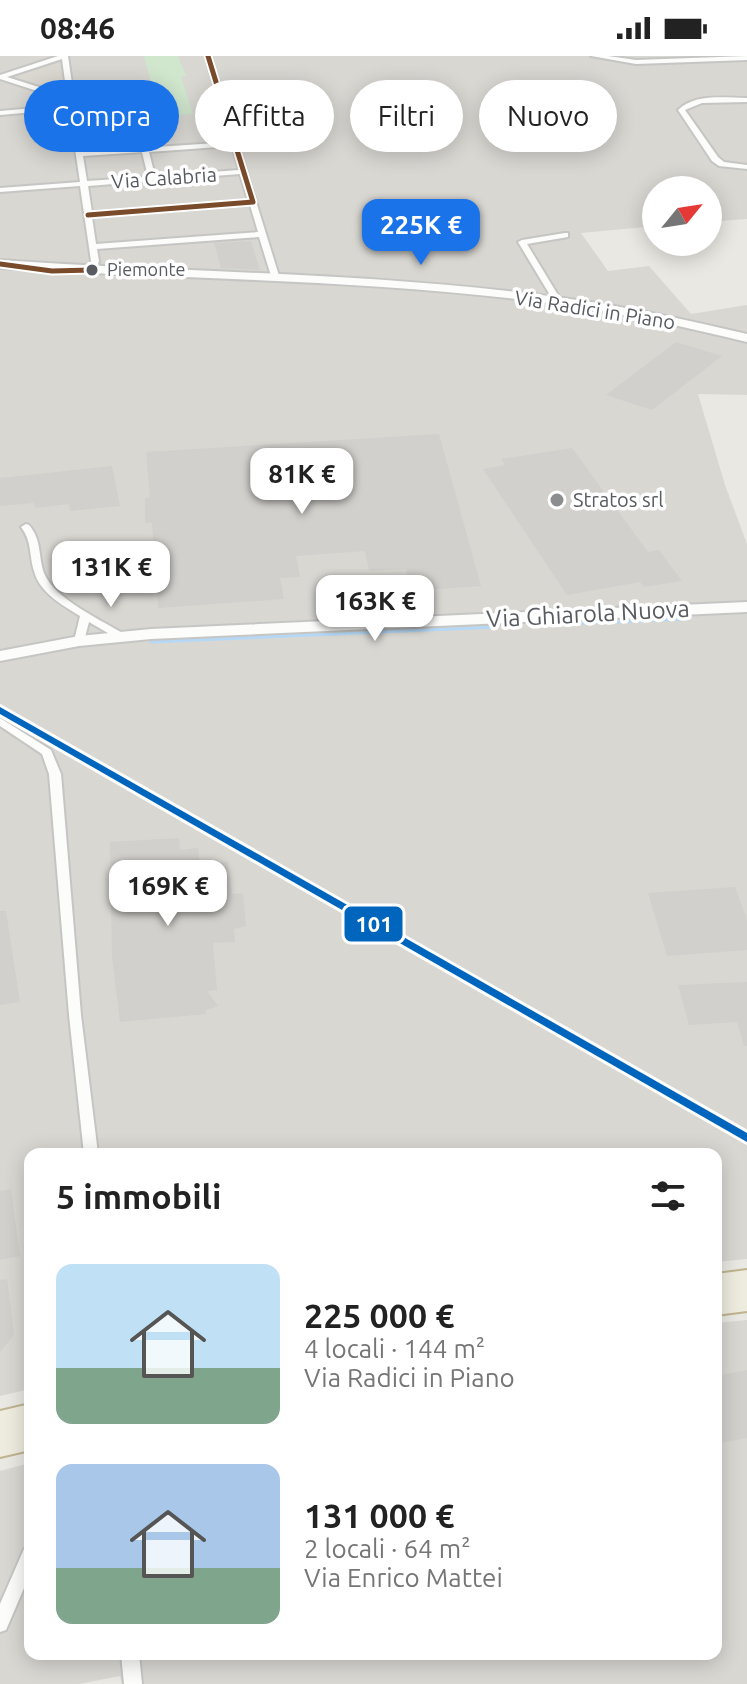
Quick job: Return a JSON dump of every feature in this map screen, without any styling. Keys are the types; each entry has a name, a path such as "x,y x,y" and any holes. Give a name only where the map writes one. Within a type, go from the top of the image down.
{"highway":[{"path":"722,1284 747,1281"},
{"path":"722,1303 747,1300"},
{"path":"0,1424 24,1418"},
{"path":"0,1444 24,1438"}],"street":[{"path":"208,56 215,80"},
{"path":"594,56 636,62 747,58"},
{"path":"613,56 697,56"},
{"path":"0,77 43,61 65,57 68,80"},
{"path":"0,77 24,86"},
{"path":"747,100 704,101 687,104 681,110 715,159 722,164 747,167"},
{"path":"0,113 24,110"},
{"path":"92,270 95,261 80,154 112,152"},
{"path":"145,152 152,179"},
{"path":"238,152 276,279"},
{"name":"Via Calabria","path":"0,190 244,172"},
{"path":"88,215 253,202"},
{"path":"93,247 263,234"},
{"path":"553,302 554,295 522,242 565,235"},
{"path":"0,264 153,275"},
{"path":"31,267 114,275 153,275"},
{"path":"56,271 92,270 114,275"},
{"name":"Via Radici in Piano","path":"153,275 398,283 553,302 659,319 747,338"},
{"path":"26,527 34,534 43,580 85,615 122,637"},
{"name":"Via Ghiarola Nuova","path":"0,656 79,641 122,637 747,607"},
{"path":"79,641 85,615"},
{"path":"0,721 47,752 55,774 90,1148"},
{"path":"0,1624 24,1568"},
{"path":"131,1660 133,1684"}],"shaded area":[{"path":"0,56 747,56 747,219 722,221 722,176 642,176 642,227 581,233 608,271 649,266 691,314 747,305 747,395 698,394 725,485 747,544 747,1259 722,1261 722,1148 24,1148 24,1390 0,1396"},
{"path":"63,61 66,80 24,82 6,76 45,62"},
{"path":"747,1320 747,1684 122,1684 120,1676 79,1684 0,1684 0,1471 24,1465 24,1660 722,1660 722,1322"}],"green space":[{"path":"144,56 178,56 186,76 181,77 193,114 179,115 179,80 150,80"}],"building":[{"path":"251,241 260,270 221,268 214,243"},
{"path":"676,342 722,356 652,410 606,395"},
{"path":"439,434 481,586 411,591 406,569 369,571 365,551 296,556 300,577 280,578 284,599 158,608 152,522 145,523 145,498 150,497 146,452"},
{"name":"Stratos srl","path":"572,448 648,552 659,550 682,581 644,587 640,582 567,595 483,469 505,465 501,459"},
{"path":"112,466 120,506 70,511 69,504 35,508 34,503 0,506 0,478"},
{"path":"179,838 180,850 198,848 200,865 228,862 232,894 243,893 246,926 234,929 235,942 213,943 217,990 207,991 218,1006 206,1010 206,1014 120,1022 112,957 110,842"},
{"path":"735,887 747,920 747,950 667,956 648,893"},
{"path":"0,911 6,911 20,1002 0,1005"},
{"path":"747,982 747,1046 744,1046 737,1022 689,1025 678,985"},
{"path":"11,1189 20,1256 0,1260 0,1191"},
{"path":"7,1279 14,1335 0,1352 0,1280"},
{"path":"747,1370 747,1438 722,1443 722,1375"}],"waterway":[{"path":"562,624 688,619"},
{"path":"151,642 497,627"}],"transit line":[{"path":"208,56 253,202"},
{"path":"88,215 253,202"},
{"path":"0,264 52,271 92,270"},
{"name":"101","path":"0,710 747,1138"}],"place":[{"name":"Piemonte","path":"92,270"},
{"name":"Stratos srl","path":"557,500"}]}
